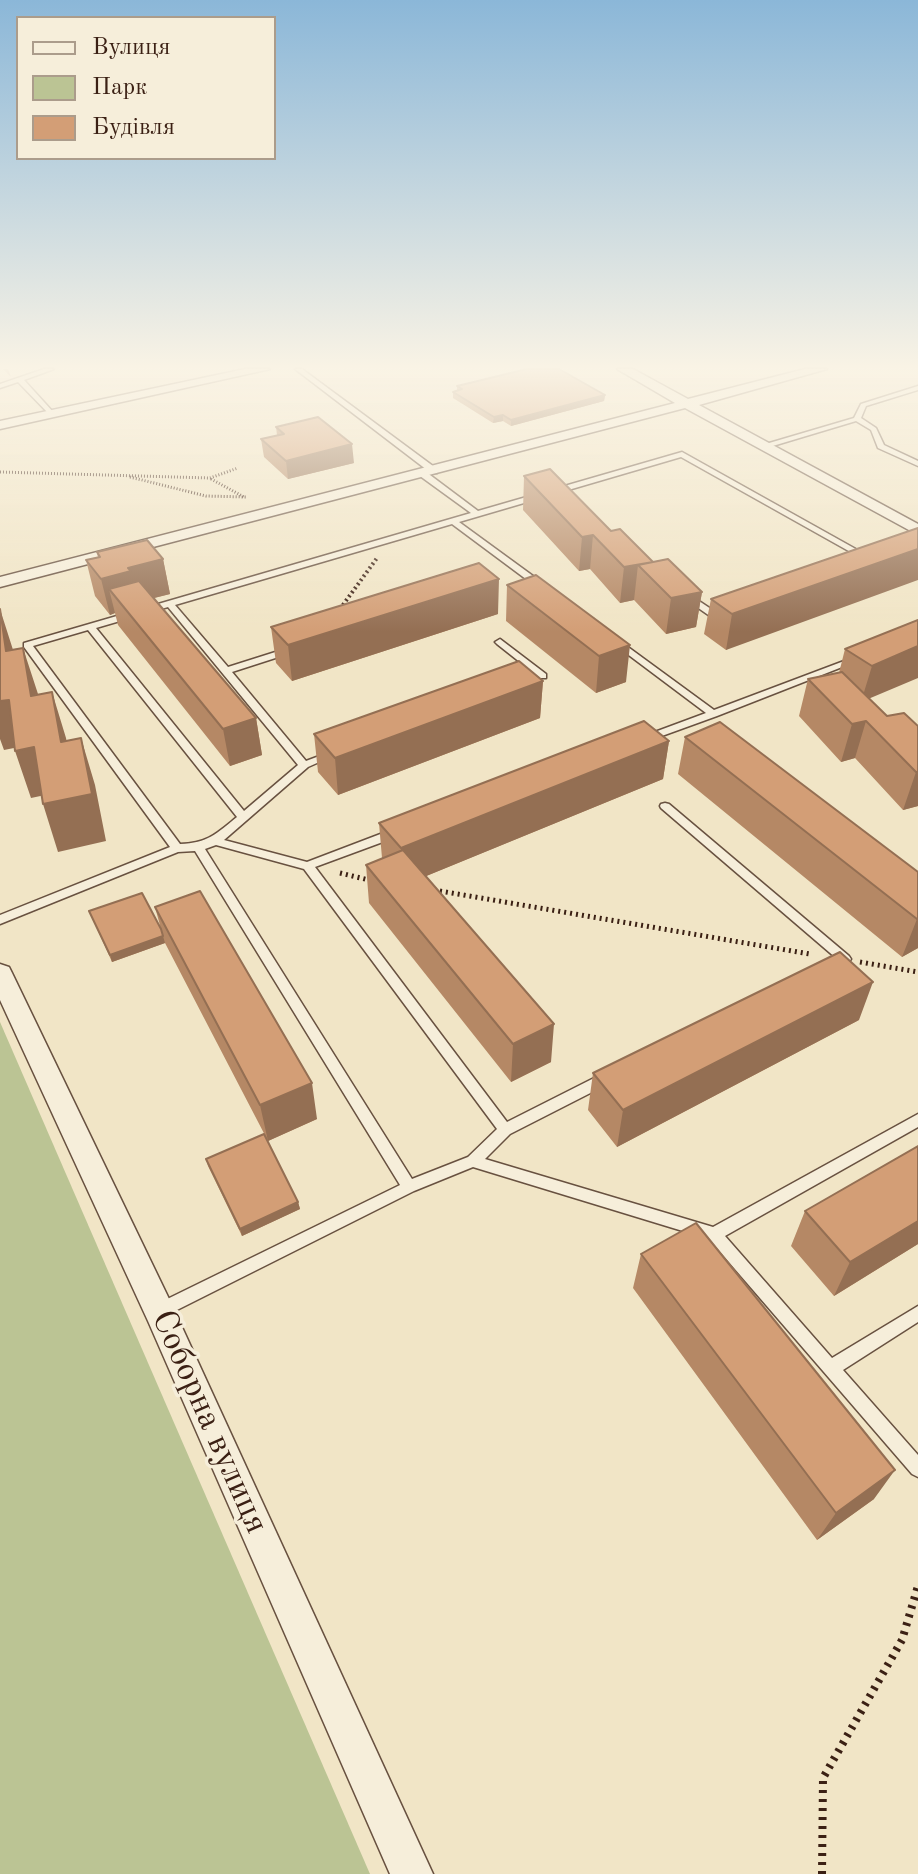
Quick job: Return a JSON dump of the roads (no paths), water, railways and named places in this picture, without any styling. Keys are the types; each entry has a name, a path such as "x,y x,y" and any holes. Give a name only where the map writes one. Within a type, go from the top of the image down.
{"street":[{"path":"0,582 486,456"},
{"path":"782,456 918,530"},
{"name":"Соборна вулиця","path":"0,973 159,1311 412,1874"}],"lane":[{"path":"408,456 477,514"},
{"path":"177,848 27,645 674,456"},
{"path":"686,456 875,563 861,568"},
{"path":"453,521 553,594"},
{"path":"682,592 719,619 733,614"},
{"path":"171,605 304,765"},
{"path":"91,628 242,816"},
{"path":"602,631 714,714"},
{"path":"500,642 543,676 528,682"},
{"path":"226,671 301,647"},
{"path":"641,741 863,657"},
{"path":"809,679 821,687"},
{"path":"0,920 177,848 198,847 215,841 304,765 349,749"},
{"path":"665,806 845,959 830,966"},
{"path":"215,841 308,866 409,828"},
{"path":"198,847 409,1187"},
{"path":"308,866 505,1130"},
{"path":"159,1311 409,1187 473,1161 505,1130 618,1073"},
{"path":"714,1234 918,1120"},
{"path":"473,1161 714,1234 918,1468"},
{"path":"831,1368 918,1313"}]}
